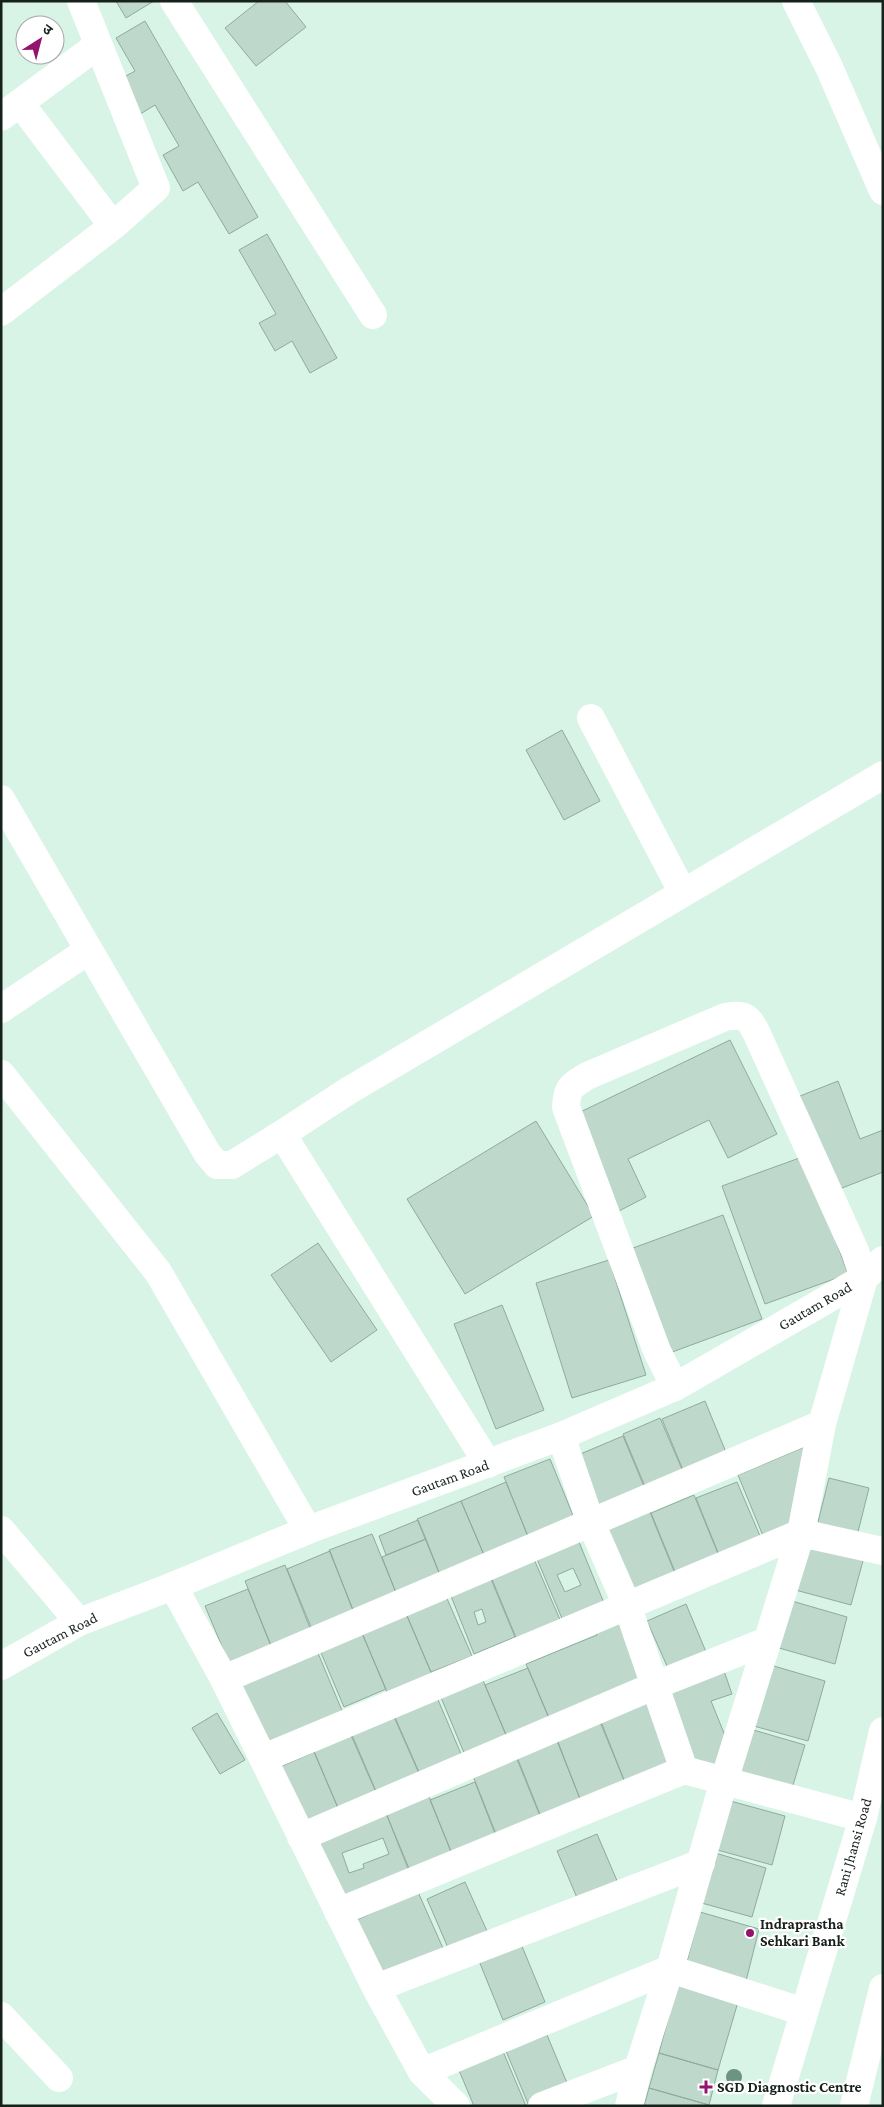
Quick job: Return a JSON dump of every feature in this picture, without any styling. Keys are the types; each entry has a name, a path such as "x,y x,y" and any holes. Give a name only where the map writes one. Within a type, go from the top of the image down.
{"street":[{"path":"1,312 114,226 156,188 82,1"},
{"path":"796,1 829,66 883,191"},
{"path":"186,6 373,315"},
{"path":"98,45 11,110 114,226"},
{"path":"591,718 683,893"},
{"path":"1,799 206,1153 217,1165 232,1165 357,1086 883,775"},
{"path":"1,1009 89,950"},
{"path":"629,2106 638,2069 670,1969 724,1781 801,1533 822,1424 873,1269 855,1251 750,1020 740,1014 726,1017 587,1076 574,1084 566,1093 566,1107 657,1351 675,1387"},
{"path":"1,1074 158,1272 308,1530"},
{"path":"282,1134 488,1464"},
{"name":"Gautam Road","path":"1,1666 79,1622 173,1586 308,1530 561,1436 675,1387 873,1269"},
{"path":"224,1679 822,1424"},
{"path":"561,1436 591,1523 627,1605 684,1770"},
{"path":"1,1530 79,1622"},
{"path":"264,1758 801,1533 883,1551"},
{"path":"173,1586 224,1679 264,1758 376,1988 422,2072 456,2106"},
{"path":"302,1837 656,1685 767,1641"},
{"name":"Rani Jhansi Road","path":"776,2106 863,1818 883,1731"},
{"path":"338,1912 684,1770 863,1818"},
{"path":"376,1988 701,1863"},
{"path":"422,2072 670,1969 804,2012"},
{"path":"854,2106 883,1988"},
{"path":"1,2016 59,2078"},
{"path":"542,2106 638,2069"}],"building":[{"path":"116,1 154,1 126,18"},
{"path":"259,1 285,1 306,27 256,66 225,28"},
{"path":"145,21 258,217 229,234 198,182 183,191 163,155 179,146 155,105 137,116 117,81 135,71 116,38"},
{"path":"267,234 337,358 310,373 292,341 275,351 259,323 276,314 239,250"},
{"path":"562,730 600,801 564,820 526,750"},
{"path":"730,1040 777,1134 728,1158 709,1120 628,1159 646,1197 619,1211 572,1116"},
{"path":"838,1081 860,1139 883,1130 883,1172 837,1190 800,1096"},
{"path":"536,1121 594,1216 465,1294 407,1199"},
{"path":"805,1156 848,1274 765,1304 722,1186"},
{"path":"723,1215 762,1319 664,1355 625,1251"},
{"path":"318,1243 377,1330 331,1362 271,1275"},
{"path":"609,1260 646,1375 572,1398 536,1283"},
{"path":"502,1305 544,1410 496,1429 454,1324"},
{"path":"705,1401 730,1462 687,1480 662,1419"},
{"path":"660,1418 687,1481 649,1496 623,1434"},
{"path":"623,1436 648,1496 603,1514 578,1455"},
{"path":"816,1442 791,1531 766,1543 738,1475"},
{"path":"550,1459 577,1525 531,1544 504,1477"},
{"path":"829,1478 869,1488 857,1536 817,1526"},
{"path":"506,1482 531,1544 487,1562 461,1501"},
{"path":"737,1482 763,1543 721,1560 696,1498"},
{"path":"694,1495 721,1561 678,1579 651,1513"},
{"path":"461,1501 487,1562 442,1580 417,1519"},
{"path":"650,1512 676,1576 629,1595 603,1531"},
{"path":"418,1520 426,1539 386,1555 379,1536"},
{"path":"372,1534 399,1600 356,1617 329,1550"},
{"path":"426,1539 442,1580 398,1598 382,1557"},
{"path":"801,1539 864,1557 851,1605 788,1588"},
{"path":"579,1542 604,1603 563,1621 537,1559","holes":["573,1568 581,1585 565,1592 557,1575"]},
{"path":"330,1551 355,1616 313,1632 287,1569"},
{"path":"534,1559 561,1622 517,1640 491,1577"},
{"path":"285,1565 312,1633 272,1648 245,1581"},
{"path":"491,1579 515,1637 474,1654 451,1596","holes":["482,1609 486,1622 478,1625 474,1612"]},
{"path":"248,1589 273,1651 231,1668 205,1606"},
{"path":"445,1594 472,1656 431,1672 405,1611"},
{"path":"785,1599 847,1617 835,1664 772,1646"},
{"path":"686,1604 709,1659 671,1675 647,1621"},
{"path":"404,1609 433,1677 388,1695 360,1628"},
{"path":"617,1619 644,1685 551,1723 526,1664 597,1635 594,1628"},
{"path":"361,1631 386,1689 344,1707 319,1648"},
{"path":"315,1646 343,1713 264,1746 235,1680"},
{"path":"767,1664 825,1681 808,1741 750,1725"},
{"path":"528,1668 552,1725 509,1742 485,1685"},
{"path":"723,1668 732,1694 711,1701 730,1748 709,1771 696,1766 667,1690"},
{"path":"482,1678 509,1742 467,1760 440,1695"},
{"path":"436,1695 464,1761 422,1779 393,1713"},
{"path":"647,1695 675,1766 626,1785 598,1714"},
{"path":"391,1710 421,1778 378,1796 349,1728"},
{"path":"217,1713 245,1760 220,1774 192,1728"},
{"path":"598,1717 626,1785 581,1802 555,1734"},
{"path":"750,1729 805,1745 791,1792 737,1776"},
{"path":"350,1733 379,1799 341,1815 313,1749"},
{"path":"557,1741 583,1806 543,1822 517,1757"},
{"path":"314,1752 341,1815 307,1830 280,1767"},
{"path":"517,1759 542,1821 498,1839 473,1776"},
{"path":"475,1782 499,1844 455,1861 430,1800"},
{"path":"428,1794 455,1862 413,1878 385,1811"},
{"path":"723,1799 785,1816 772,1865 710,1848"},
{"path":"386,1813 409,1871 342,1898 316,1842","holes":["383,1838 389,1854 363,1864 364,1868 349,1873 342,1853"]},
{"path":"597,1834 621,1890 581,1907 557,1851"},
{"path":"712,1852 766,1868 752,1917 698,1902"},
{"path":"465,1882 491,1940 452,1957 427,1899"},
{"path":"418,1892 446,1955 378,1985 350,1923"},
{"path":"700,1912 759,1929 746,1981 686,1965"},
{"path":"519,1939 545,2002 503,2020 477,1956"},
{"path":"677,1985 738,2002 718,2070 659,2053"},
{"path":"547,2035 570,2090 529,2106 506,2051"},
{"path":"502,2049 526,2106 474,2106 458,2068"},
{"path":"659,2053 718,2070 709,2105 649,2088"},
{"path":"649,2088 709,2105 709,2106 644,2106"}],"place":[{"name":"Indraprastha Sehkari Bank","path":"750,1933"},
{"name":"SGD Diagnostic Centre","path":"706,2087"}]}
